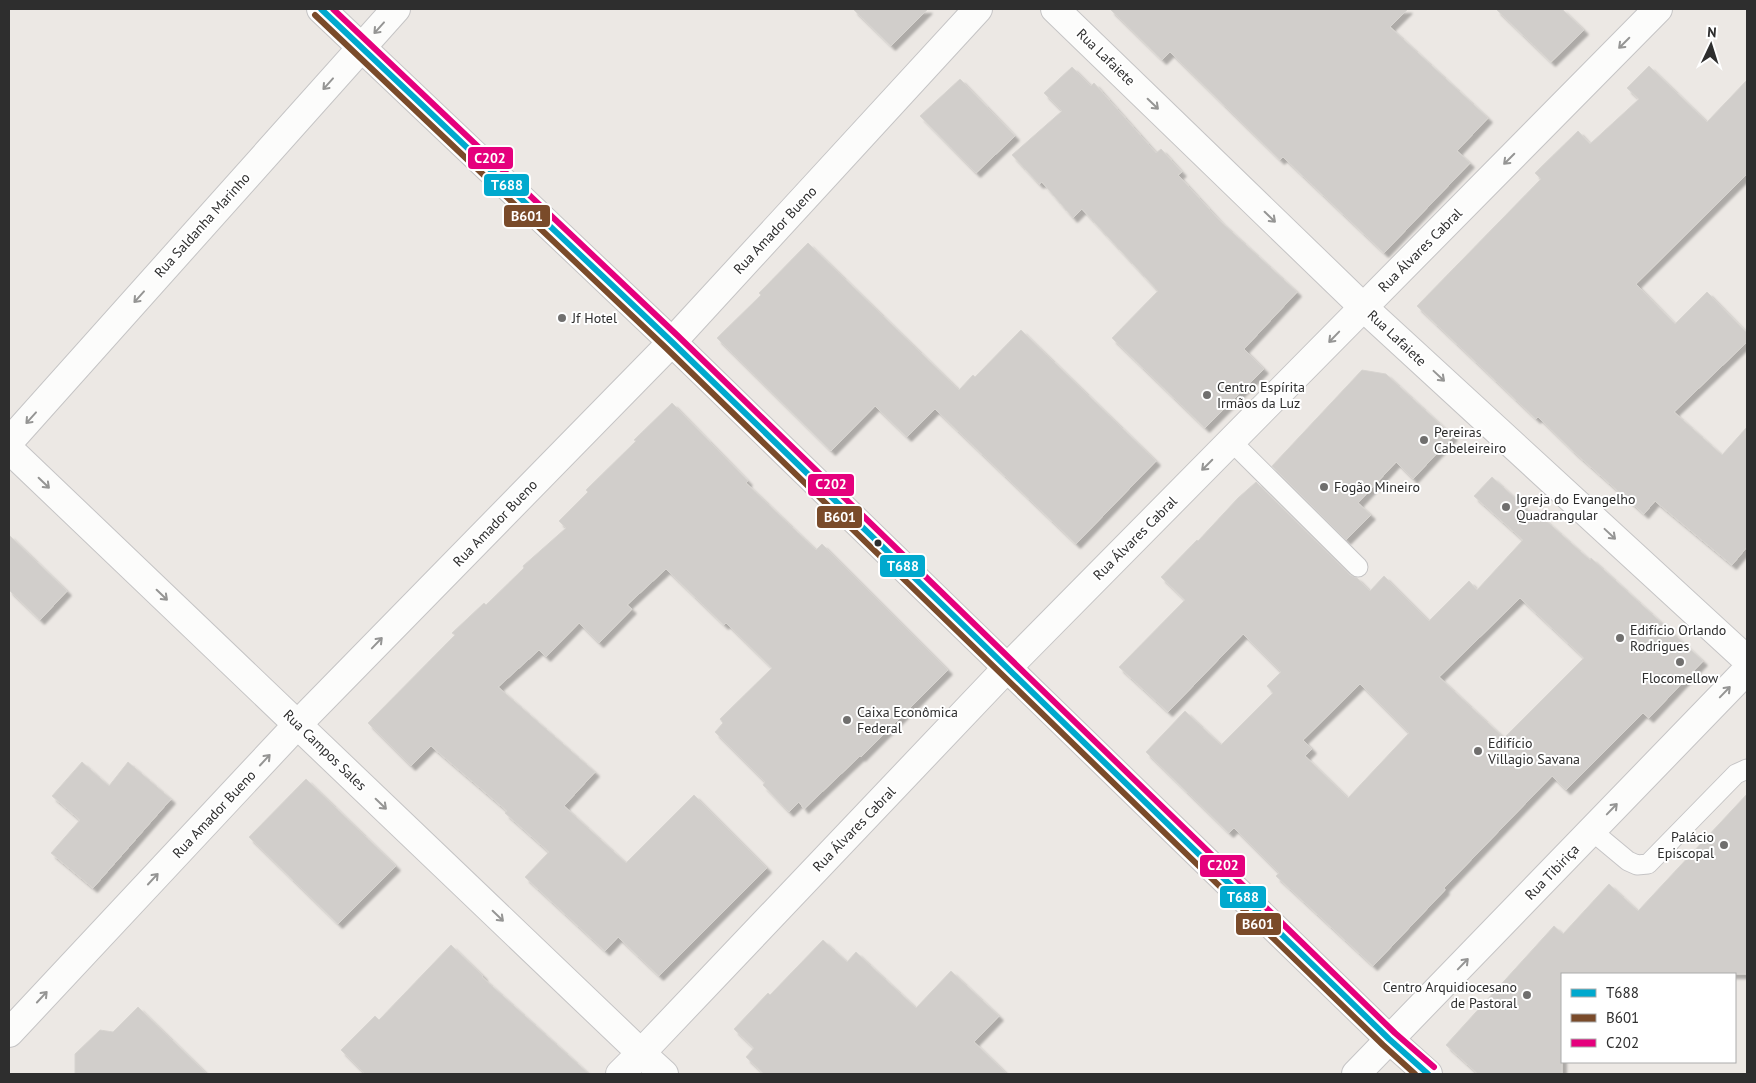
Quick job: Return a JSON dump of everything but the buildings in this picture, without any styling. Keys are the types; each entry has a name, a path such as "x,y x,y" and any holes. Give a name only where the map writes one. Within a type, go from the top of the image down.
{"street":[{"path":"321,9 672,342 1389,1040 1428,1074"},
{"name":"Rua Saldanha Marinho","path":"9,442 396,9"},
{"name":"Rua Amador Bueno","path":"9,1033 298,724 672,342 978,9"},
{"name":"Rua Lafaiete","path":"1056,9 1363,307 1747,660"},
{"name":"Rua Álvares Cabral","path":"620,1074 1008,668 1658,9"},
{"name":"Rua Campos Sales","path":"9,449 664,1074"},
{"name":"Rua Tibiriça","path":"1356,1074 1747,670"}],"lane":[{"path":"1231,441 1358,567"},
{"path":"1592,831 1628,861 1637,865 1648,864 1736,774 1747,769"}],"transit line":[{"name":"T688","path":"321,9 672,342 1389,1039 1428,1074"},
{"name":"C202","path":"333,9 678,336 1395,1033 1434,1067"},
{"name":"B601","path":"315,15 666,348 1415,1074"}],"place":[{"name":"Jf Hotel","path":"562,318"},
{"name":"Centro Espírita Irmãos da Luz","path":"1207,395"},
{"name":"Pereiras Cabeleireiro","path":"1424,440"},
{"name":"Fogão Mineiro","path":"1324,487"},
{"name":"Igreja do Evangelho Quadrangular","path":"1506,507"},
{"name":"Edifício Orlando Rodrigues","path":"1620,638"},
{"name":"Flocomellow","path":"1680,662"},
{"name":"Caixa Econômica Federal","path":"847,720"},
{"name":"Edifício Villagio Savana","path":"1478,751"},
{"name":"Palácio Episcopal","path":"1724,845"},
{"name":"Centro Arquidiocesano de Pastoral","path":"1527,995"}]}
